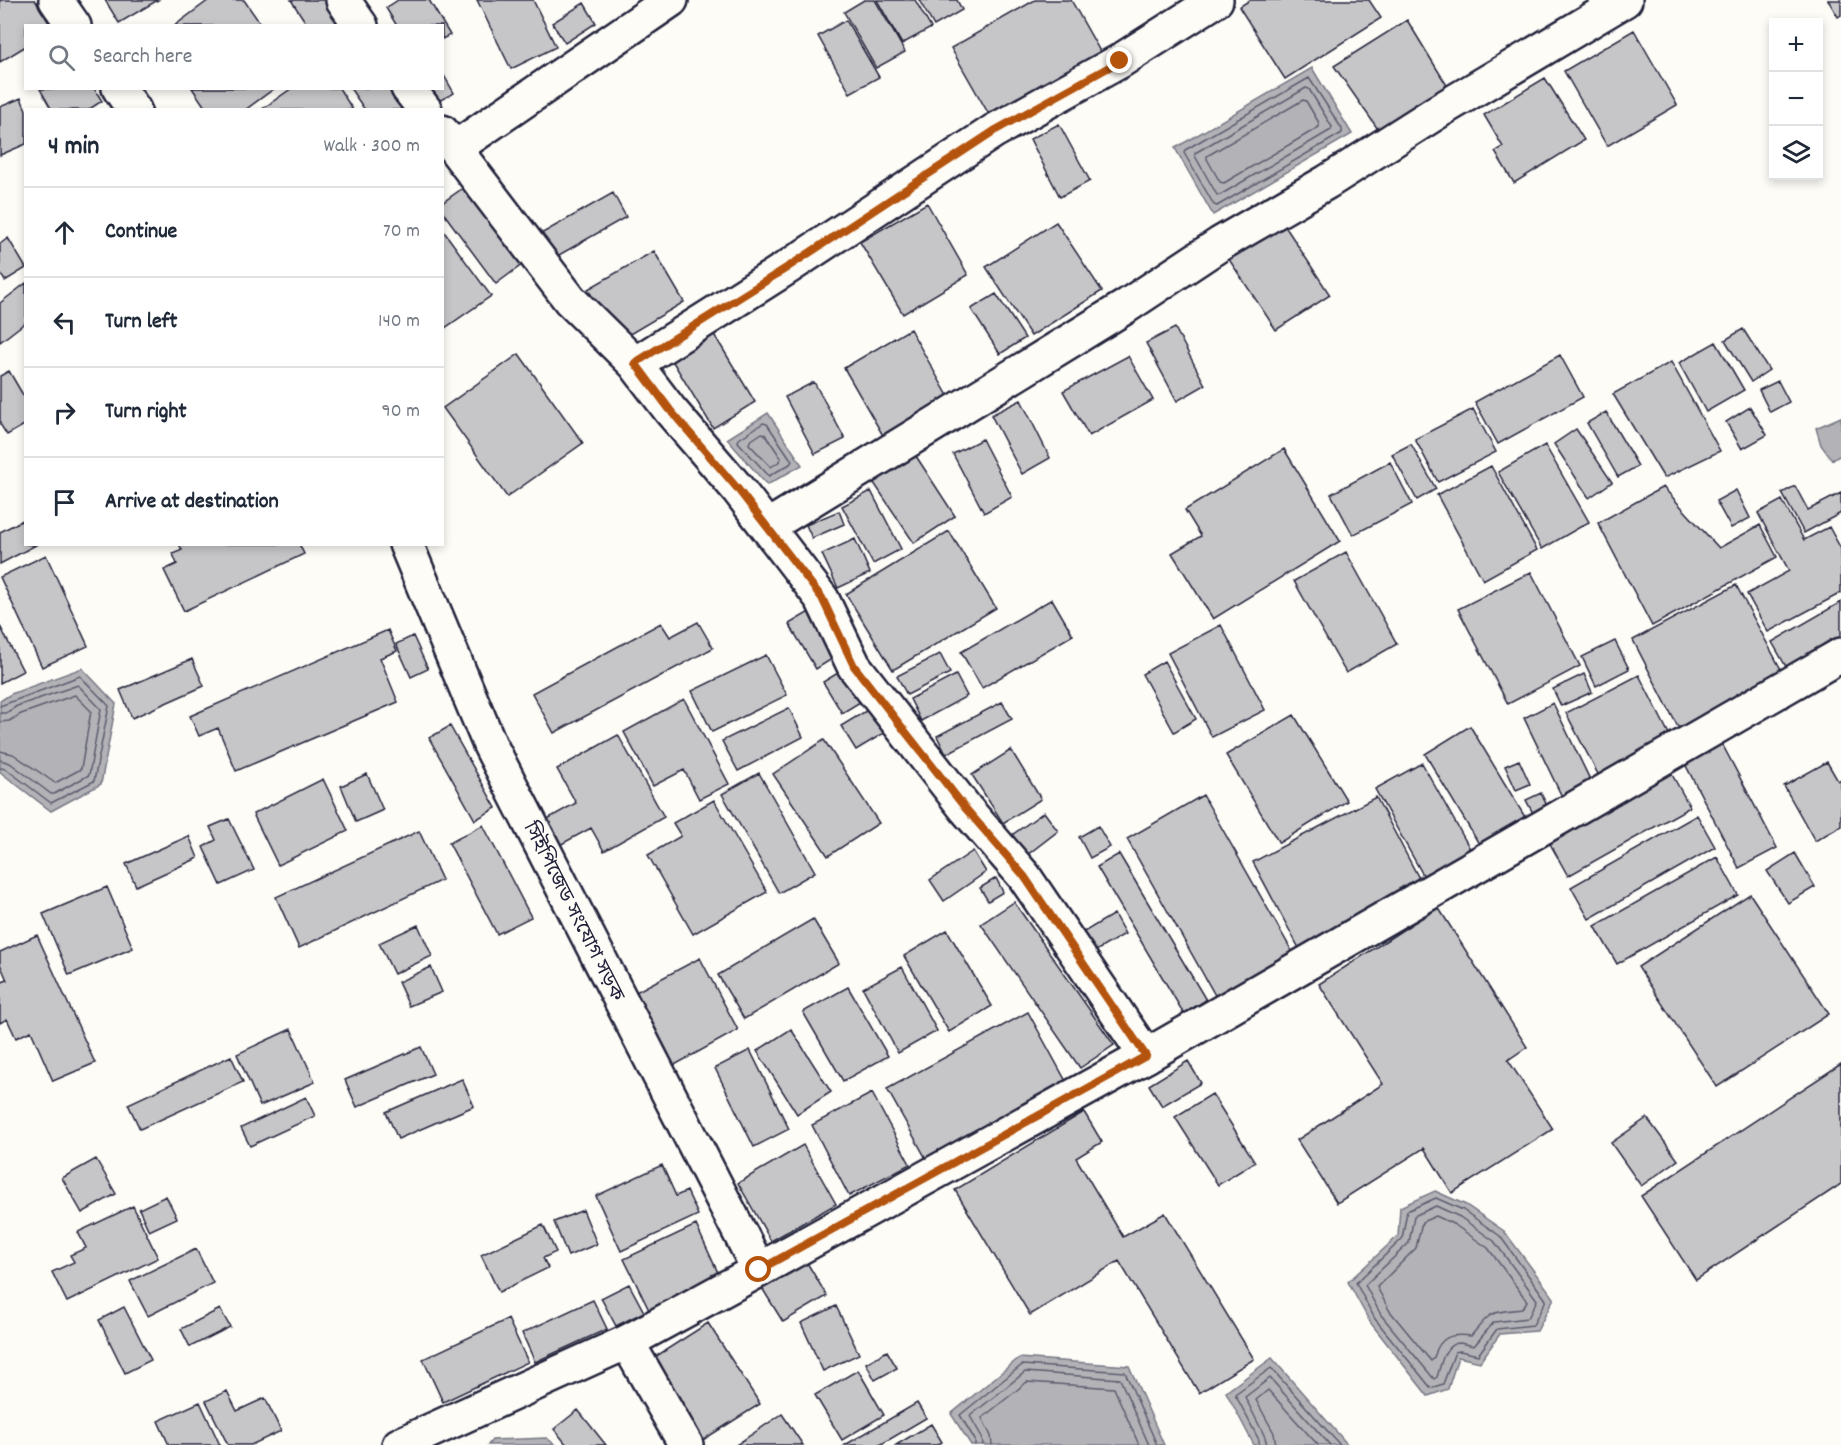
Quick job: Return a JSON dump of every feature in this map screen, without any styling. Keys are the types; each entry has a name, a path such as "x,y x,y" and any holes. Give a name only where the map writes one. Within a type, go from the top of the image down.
{"street":[{"path":"56,0 73,24"},
{"path":"343,0 360,24"},
{"path":"671,0 449,140 570,300 635,363 670,410 737,488 822,598 854,666 966,809 1024,876 1146,1056"},
{"path":"635,363 788,267 994,131 1120,61 1216,0"},
{"path":"767,527 1125,307 1220,244 1327,182 1437,112 1625,0"},
{"path":"120,90 133,108"},
{"path":"409,90 423,108"},
{"name":"সিইপিজেড সংযোগ সড়ক","path":"407,546 490,745 759,1270"},
{"path":"399,1445 627,1342 759,1270 1146,1056 1841,655"},
{"path":"627,1342 686,1445"}],"water":[{"path":"1312,68 1352,134 1213,215 1175,148"},
{"path":"768,413 802,465 767,485 727,439"},
{"path":"1841,417 1841,455 1832,460 1821,445 1816,428"},
{"path":"82,668 116,704 101,784 51,811 0,772 0,701 11,694"},
{"path":"1435,1191 1466,1205 1504,1231 1554,1298 1537,1331 1500,1334 1480,1362 1458,1357 1448,1389 1428,1396 1370,1322 1348,1282 1398,1236 1400,1207"},
{"path":"1019,1358 1129,1366 1164,1445 971,1445 951,1414"},
{"path":"1272,1358 1348,1445 1254,1445 1226,1392"},
{"path":"547,1438 555,1445 488,1445 492,1440"}],"building":[{"path":"0,0 35,0 50,24 24,24 24,47 0,62"},
{"path":"105,0 158,0 119,23"},
{"path":"209,0 244,0 261,24 177,24"},
{"path":"291,0 337,0 352,24 307,24"},
{"path":"398,0 429,0 443,24 396,24 386,8"},
{"path":"477,0 533,0 556,47 511,69"},
{"path":"864,0 875,0 905,52 876,68 844,12"},
{"path":"877,0 915,0 931,28 902,44"},
{"path":"919,0 957,0 962,10 934,26"},
{"path":"1035,0 1071,0 1102,55 991,118 951,48"},
{"path":"1250,0 1369,0 1381,18 1285,79 1239,7"},
{"path":"1828,0 1841,0 1841,15 1838,17"},
{"path":"584,3 596,23 565,43 552,23"},
{"path":"846,20 879,77 850,93 818,36"},
{"path":"1407,20 1451,92 1382,135 1334,66"},
{"path":"444,25 450,35 444,38"},
{"path":"1634,30 1677,105 1607,146 1564,71"},
{"path":"444,76 454,93 429,106 421,90 444,90"},
{"path":"1545,78 1584,140 1514,183 1495,152 1503,147 1484,115"},
{"path":"41,90 95,90 102,101 91,108 51,108"},
{"path":"193,90 272,90 248,108 206,108"},
{"path":"289,90 340,90 352,108 264,108"},
{"path":"351,90 399,90 413,108 364,108"},
{"path":"21,98 25,108 24,145 0,155 0,107"},
{"path":"1059,124 1090,181 1060,197 1030,139"},
{"path":"470,183 527,261 496,284 444,214 444,202"},
{"path":"613,193 626,217 552,259 539,235"},
{"path":"927,203 968,275 903,314 860,242"},
{"path":"1056,222 1102,291 1031,336 986,267"},
{"path":"1283,223 1330,295 1276,330 1228,258"},
{"path":"444,232 491,296 444,329"},
{"path":"8,238 24,265 24,269 5,281 0,273 0,244"},
{"path":"654,251 684,302 618,341 588,289"},
{"path":"24,285 24,324 0,342 0,303"},
{"path":"996,294 1025,338 1000,354 971,309"},
{"path":"709,326 755,402 713,428 667,352"},
{"path":"1175,328 1205,385 1177,401 1146,343"},
{"path":"910,329 951,401 885,439 844,368"},
{"path":"1743,329 1769,370 1751,382 1725,340"},
{"path":"1716,342 1744,390 1706,412 1679,363"},
{"path":"519,354 583,443 507,497 444,407"},
{"path":"1560,355 1583,397 1498,444 1475,402"},
{"path":"1128,356 1153,400 1089,436 1063,391"},
{"path":"1671,362 1720,451 1664,478 1613,394"},
{"path":"9,371 24,397 24,425 7,435 0,424 0,376"},
{"path":"1778,381 1789,402 1770,412 1759,390"},
{"path":"814,382 845,439 815,454 785,397"},
{"path":"1021,400 1050,458 1022,474 991,415"},
{"path":"1750,407 1767,435 1742,449 1726,422"},
{"path":"1473,409 1496,452 1438,482 1415,439"},
{"path":"1606,412 1638,466 1618,477 1587,423"},
{"path":"1576,429 1612,482 1589,498 1554,444"},
{"path":"982,439 1012,497 984,513 953,454"},
{"path":"1411,444 1436,489 1417,500 1392,454"},
{"path":"1545,445 1589,522 1542,549 1498,472"},
{"path":"1284,449 1340,541 1213,619 1172,553 1201,536 1185,510"},
{"path":"914,453 955,516 914,543 872,480"},
{"path":"1390,462 1412,504 1353,535 1331,494"},
{"path":"1491,466 1537,550 1483,580 1437,495"},
{"path":"1795,486 1808,510 1841,493 1841,513 1804,533 1782,493"},
{"path":"1663,487 1719,548 1760,525 1777,557 1652,626 1598,523"},
{"path":"1736,490 1750,518 1731,528 1716,501"},
{"path":"871,491 901,549 873,564 842,506"},
{"path":"1782,500 1804,540 1829,527 1841,549 1841,593 1768,632 1747,594 1789,571 1758,513"},
{"path":"839,511 844,524 812,538 806,525"},
{"path":"23,520 24,546 34,546 0,564 0,532"},
{"path":"949,531 996,608 893,670 846,594"},
{"path":"855,539 870,573 838,588 822,554"},
{"path":"180,546 300,546 304,554 184,611 164,570 177,564 173,554 182,550"},
{"path":"1346,552 1397,644 1346,673 1294,581"},
{"path":"46,555 88,646 42,667 0,577"},
{"path":"1531,572 1580,666 1508,704 1458,609"},
{"path":"1736,585 1785,677 1680,731 1633,640"},
{"path":"1052,599 1073,635 982,688 961,652"},
{"path":"1841,602 1841,640 1788,670 1772,642"},
{"path":"816,608 843,652 816,669 789,624"},
{"path":"698,622 713,648 554,733 532,693 661,623 670,637"},
{"path":"1221,625 1265,710 1212,737 1168,653"},
{"path":"0,626 23,671 0,683"},
{"path":"388,630 397,651 380,658 398,702 236,771 218,728 199,736 190,716"},
{"path":"413,636 428,669 411,677 396,644"},
{"path":"1615,641 1629,669 1596,686 1582,657"},
{"path":"940,654 950,673 907,695 897,676"},
{"path":"766,655 787,695 712,732 692,691"},
{"path":"192,659 204,686 132,718 120,690"},
{"path":"1164,661 1196,719 1174,732 1142,674"},
{"path":"851,665 870,696 842,713 823,682"},
{"path":"1584,674 1592,692 1561,706 1553,689"},
{"path":"956,675 967,696 921,721 910,699"},
{"path":"1639,675 1672,740 1600,778 1566,713"},
{"path":"684,699 729,784 699,799 684,770 653,786 624,732"},
{"path":"1002,702 1012,719 946,754 937,736"},
{"path":"1553,703 1594,788 1565,803 1524,718"},
{"path":"874,706 889,730 856,750 841,726"},
{"path":"789,708 803,737 738,771 722,741"},
{"path":"1294,715 1347,801 1279,843 1226,755"},
{"path":"450,726 496,808 475,820 429,738"},
{"path":"1470,726 1528,822 1482,849 1425,754"},
{"path":"618,735 664,817 604,851 591,828 556,847 542,822 576,803 557,769"},
{"path":"824,740 879,823 828,856 773,774"},
{"path":"1720,740 1777,848 1739,868 1683,760"},
{"path":"1011,750 1041,799 1003,823 972,775"},
{"path":"1519,760 1530,784 1516,790 1505,766"},
{"path":"1827,762 1838,781 1841,779 1841,826 1815,841 1784,786"},
{"path":"1422,763 1474,856 1427,882 1375,789"},
{"path":"1670,771 1690,807 1568,876 1548,840"},
{"path":"759,773 815,872 779,893 722,794"},
{"path":"367,774 383,810 356,822 341,786"},
{"path":"323,779 348,831 278,865 253,814"},
{"path":"1541,793 1547,806 1533,813 1526,800"},
{"path":"1203,795 1293,953 1216,997 1127,839"},
{"path":"1376,797 1423,886 1300,950 1253,862"},
{"path":"714,800 767,892 693,934 648,855 681,836 673,823"},
{"path":"1044,812 1058,831 1027,855 1012,835"},
{"path":"1697,815 1715,847 1589,919 1571,887"},
{"path":"229,819 254,870 221,885 203,847 216,840 210,827"},
{"path":"483,825 531,917 497,934 449,843"},
{"path":"1098,826 1110,847 1090,858 1079,837"},
{"path":"419,831 442,880 299,948 276,897"},
{"path":"189,836 198,858 136,886 126,864"},
{"path":"973,851 986,872 944,901 930,880"},
{"path":"1795,853 1815,887 1788,903 1767,871"},
{"path":"1119,854 1206,1000 1184,1014 1097,867"},
{"path":"1717,857 1738,895 1617,964 1595,926"},
{"path":"996,878 1003,892 988,901 980,888"},
{"path":"107,887 133,948 69,975 43,914"},
{"path":"1750,894 1829,1014 1717,1087 1638,967"},
{"path":"1014,902 1114,1045 1080,1068 981,924"},
{"path":"1438,907 1527,1047 1508,1060 1553,1129 1452,1193 1424,1148 1337,1203 1297,1140 1383,1084 1319,984"},
{"path":"1114,914 1125,934 1094,952 1082,933"},
{"path":"813,919 839,963 744,1019 718,975"},
{"path":"418,925 432,956 394,974 379,943"},
{"path":"947,930 992,1006 949,1032 904,956"},
{"path":"37,935 95,1063 53,1081 31,1031 16,1038 7,1019 0,1023 0,983 7,980 0,964 0,952"},
{"path":"700,958 738,1030 671,1067 632,994"},
{"path":"431,967 442,992 409,1006 398,982"},
{"path":"902,967 937,1031 898,1053 863,988"},
{"path":"848,987 888,1056 843,1081 803,1012"},
{"path":"1028,1012 1068,1085 928,1162 887,1089"},
{"path":"291,1029 315,1082 260,1106 237,1054"},
{"path":"791,1029 831,1092 797,1114 757,1051"},
{"path":"421,1047 433,1074 357,1107 345,1080"},
{"path":"750,1050 789,1129 754,1147 715,1068"},
{"path":"231,1056 243,1082 140,1129 128,1104"},
{"path":"1188,1061 1201,1083 1162,1106 1149,1085"},
{"path":"1841,1064 1841,1184 1696,1280 1641,1196"},
{"path":"462,1079 474,1106 398,1139 386,1112"},
{"path":"872,1093 910,1164 849,1196 812,1125"},
{"path":"1212,1094 1255,1162 1218,1185 1175,1117"},
{"path":"306,1097 315,1116 250,1146 241,1128"},
{"path":"1084,1112 1102,1142 1076,1158 1123,1237 1165,1213 1254,1359 1199,1393 1119,1261 1030,1315 955,1190"},
{"path":"1647,1118 1678,1160 1641,1186 1611,1143"},
{"path":"803,1145 836,1204 771,1241 738,1183"},
{"path":"96,1159 116,1194 82,1213 62,1178"},
{"path":"662,1165 676,1196 687,1191 698,1215 621,1251 596,1196"},
{"path":"166,1196 177,1218 149,1231 139,1209"},
{"path":"133,1206 158,1258 67,1302 52,1272 74,1262 70,1255 86,1248 78,1232"},
{"path":"583,1210 597,1244 568,1256 554,1222"},
{"path":"543,1225 556,1252 543,1258 548,1268 499,1292 481,1255"},
{"path":"696,1225 719,1275 649,1310 624,1259"},
{"path":"196,1249 213,1283 148,1316 130,1281"},
{"path":"806,1261 827,1296 783,1322 762,1288"},
{"path":"629,1284 644,1312 616,1326 601,1298"},
{"path":"593,1300 607,1329 535,1362 522,1333"},
{"path":"836,1306 859,1354 823,1371 801,1323"},
{"path":"124,1307 151,1360 125,1373 99,1320"},
{"path":"220,1309 230,1327 190,1347 181,1329"},
{"path":"508,1319 528,1362 443,1402 423,1359"},
{"path":"708,1323 760,1404 695,1445 644,1364"},
{"path":"887,1351 897,1368 875,1380 866,1363"},
{"path":"858,1370 884,1415 842,1440 815,1395"},
{"path":"227,1391 237,1411 265,1398 281,1431 251,1445 228,1445 206,1401"},
{"path":"200,1402 220,1445 169,1445 158,1421"},
{"path":"917,1403 926,1418 880,1445 845,1445"},
{"path":"578,1410 606,1445 567,1445 554,1429"},
{"path":"782,1414 803,1445 736,1445"},
{"path":"931,1424 942,1442 937,1445 896,1445"}],"route":[{"path":"759,1270 1146,1056 1024,876 966,809 854,666 822,598 737,488 670,410 635,363 788,267 994,131 1120,61"}]}
